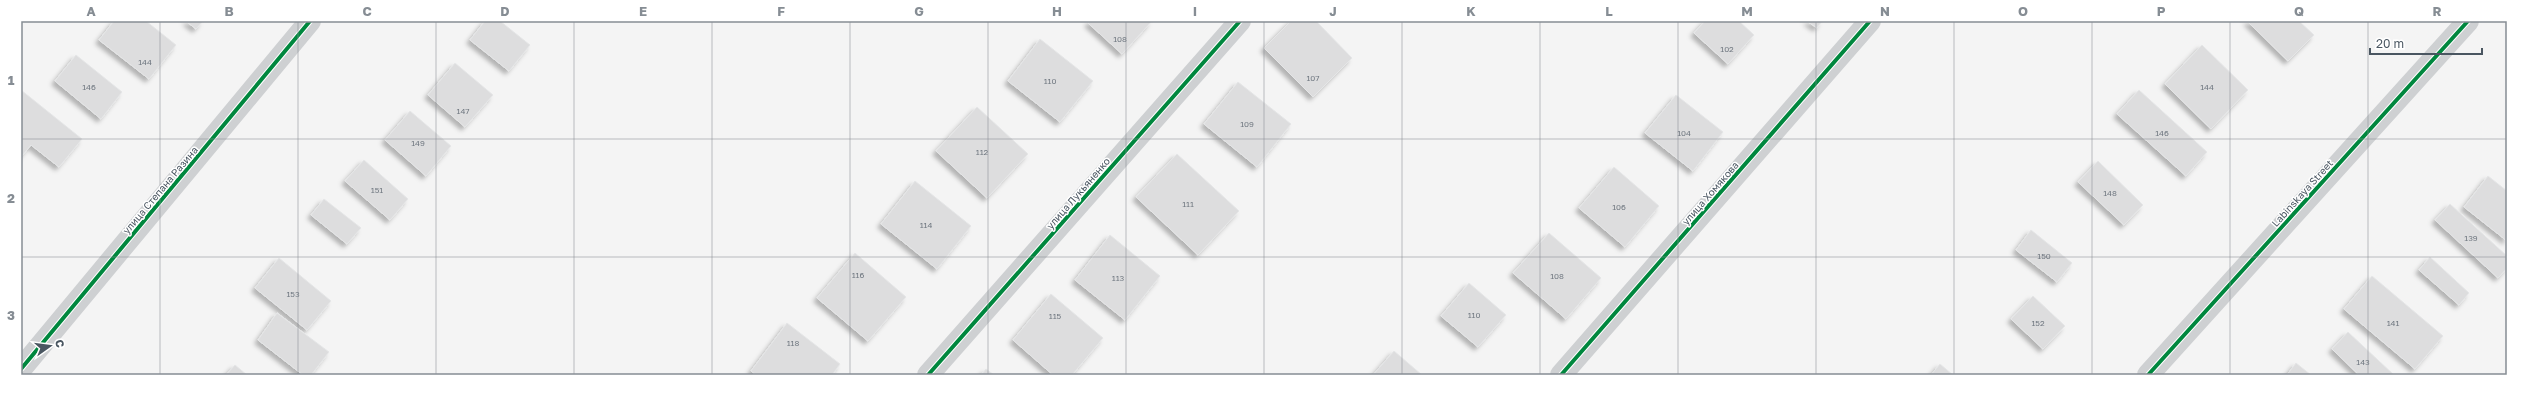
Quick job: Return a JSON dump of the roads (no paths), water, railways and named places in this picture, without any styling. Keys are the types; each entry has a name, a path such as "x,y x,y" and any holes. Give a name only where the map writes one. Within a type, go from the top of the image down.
{"street":[{"name":"улица Степана Разина","path":"21,369 310,21"},
{"name":"улица Лукьяненко","path":"928,375 1240,21"},
{"name":"улица Хомякова","path":"1561,375 1870,21"},
{"name":"Labinskaya Street","path":"2148,375 2468,21"}]}
